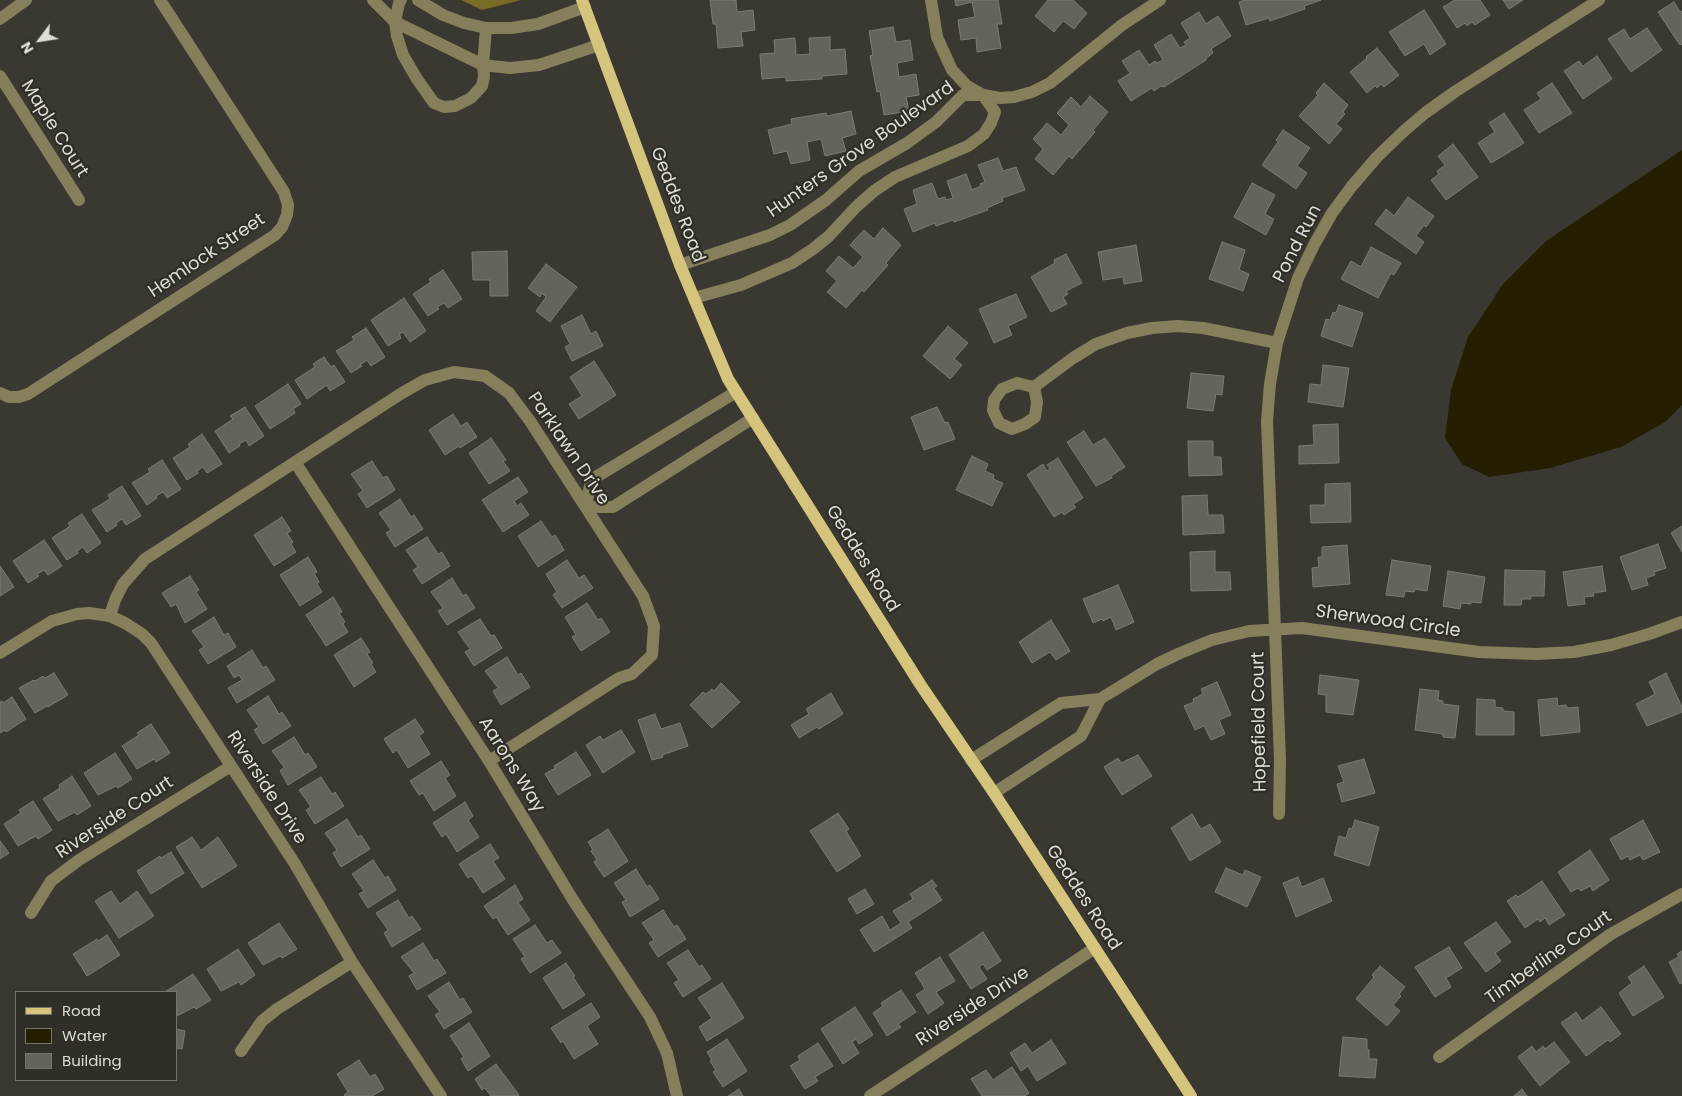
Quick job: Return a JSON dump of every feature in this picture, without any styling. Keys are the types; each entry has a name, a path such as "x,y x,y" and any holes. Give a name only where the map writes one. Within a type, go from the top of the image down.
{"main road":[{"name":"Geddes Road","path":"584,3 680,265 728,379 920,684 994,793 1191,1096"}],"street":[{"path":"0,19 26,0"},
{"name":"Hemlock Street","path":"0,393 9,397 19,397 28,394 275,234 282,227 287,215 288,205 284,192 160,0"},
{"path":"373,0 395,22 483,65 510,68 539,65 599,45"},
{"path":"402,0 399,3 395,22 403,55 417,79 434,102 444,106 455,106 471,98 482,86 486,28"},
{"path":"418,0 443,15 464,23 486,28 511,28 538,24 584,3"},
{"path":"931,0 937,37 952,70 967,86 983,94 1000,98 1014,97 1032,92 1050,83 1122,25 1160,0"},
{"name":"Pond Run","path":"1275,630 1268,421 1270,384 1277,343 1295,286 1314,245 1337,206 1352,186 1377,157 1425,113 1598,0"},
{"name":"Maple Court","path":"0,76 78,200"},
{"name":"Hunters Grove Boulevard","path":"680,265 770,235 790,225 826,200 859,171 906,143 936,122 963,95 983,94 995,112 991,123 977,140 968,146 895,177 874,191 856,207 828,237 792,263 741,285 694,298"},
{"path":"1034,387 1073,358 1096,344 1127,333 1152,328 1178,326 1204,328 1277,343"},
{"name":"Parklawn Drive","path":"110,616 123,584 145,559 402,393 424,380 454,372 485,376 509,393 530,421 643,596 654,626 652,655 632,674 619,678 488,761"},
{"path":"736,392 592,480 586,507 613,507 753,418"},
{"name":"Aarons Way","path":"295,462 488,761 573,900 650,1017 667,1054 677,1096"},
{"name":"Riverside Drive","path":"0,652 52,621 64,616 89,613 110,616 132,627 151,643 295,864 352,962 441,1096"},
{"name":"Sherwood Circle","path":"971,760 1061,703 1100,699 1157,664 1212,640 1248,631 1302,628 1479,652 1536,654 1574,652 1611,645 1682,622"},
{"name":"Hopefield Court","path":"1275,630 1280,760 1279,814"},
{"path":"994,793 1082,736 1100,699"},
{"name":"Riverside Court","path":"31,913 51,880 79,860 230,766"},
{"name":"Timberline Court","path":"1439,1057 1612,934 1682,894"},
{"name":"Riverside Drive","path":"870,1096 1095,948"},
{"path":"241,1051 262,1022 272,1013 352,962"}],"shaded area":[{"path":"461,0 521,0 482,10"}],"water":[{"path":"1682,150 1682,405 1665,422 1621,447 1550,468 1489,477 1462,464 1445,438 1451,390 1468,337 1503,284 1546,241"}],"building":[{"path":"710,0 736,0 737,12 753,10 755,30 741,32 743,46 718,48 716,24 713,24"},
{"path":"955,0 998,0 1002,24 997,24 1001,48 977,52 976,38 961,40 958,20 975,17 972,2 956,6"},
{"path":"1048,0 1073,0 1087,13 1074,29 1063,21 1054,32 1035,16"},
{"path":"1245,0 1321,0 1304,6 1305,9 1270,21 1269,18 1246,25 1239,2"},
{"path":"1455,0 1480,0 1490,15 1475,25 1472,22 1467,26 1465,23 1457,28 1443,7"},
{"path":"1503,0 1523,0 1509,9"},
{"path":"1674,2 1680,12 1682,11 1682,44 1680,45 1658,12"},
{"path":"1424,10 1446,44 1430,55 1424,44 1405,56 1389,32"},
{"path":"1199,12 1206,24 1218,16 1231,36 1211,49 1213,53 1206,60 1164,87 1161,86 1154,91 1152,88 1131,101 1118,81 1130,73 1122,61 1139,50 1149,65 1155,61 1157,63 1163,60 1154,45 1171,34 1180,48 1186,45 1184,42 1190,38 1181,23"},
{"path":"893,27 896,42 910,40 913,60 897,63 899,77 916,74 919,95 906,97 909,111 884,115 880,91 877,92 870,56 873,55 869,31"},
{"path":"1647,28 1662,50 1631,72 1608,39 1624,29 1630,39"},
{"path":"830,37 830,50 845,49 847,74 822,76 822,79 786,81 786,77 762,79 760,54 775,53 774,40 795,38 796,55 810,54 809,38"},
{"path":"1377,48 1399,75 1384,87 1381,84 1377,88 1375,86 1367,93 1350,72"},
{"path":"1597,56 1612,79 1583,99 1564,71 1579,61 1583,66"},
{"path":"1324,83 1348,105 1343,112 1345,114 1336,124 1342,129 1329,144 1299,116 1318,95 1316,93"},
{"path":"1552,83 1572,113 1539,133 1524,110 1541,99 1537,93"},
{"path":"1090,96 1108,112 1093,130 1095,132 1072,159 1069,156 1053,175 1035,159 1043,149 1033,139 1047,123 1061,135 1069,125 1057,113 1071,97 1081,107"},
{"path":"851,111 856,134 842,138 846,151 825,156 821,139 807,142 810,160 791,164 787,151 774,154 768,130 792,124 791,119 826,113 827,116"},
{"path":"1504,113 1524,143 1491,163 1478,143 1495,132 1489,123"},
{"path":"1283,130 1310,148 1297,166 1307,173 1296,189 1262,165 1278,142 1276,140"},
{"path":"1453,144 1478,177 1446,200 1431,180 1439,174 1437,171 1445,165 1438,156"},
{"path":"998,158 1003,171 1016,167 1025,190 1002,198 1003,201 987,208 988,210 954,222 953,220 936,226 935,223 913,232 904,209 917,204 913,190 932,183 938,199 945,197 946,200 953,198 947,181 966,174 972,190 981,186 980,184 985,182 978,165"},
{"path":"1252,183 1275,195 1265,214 1274,219 1266,235 1234,217"},
{"path":"1408,197 1434,216 1416,236 1424,242 1416,254 1375,224 1386,209 1394,216"},
{"path":"883,228 901,245 886,263 888,265 864,292 862,290 846,308 827,292 837,281 826,271 839,256 853,268 863,257 850,245 864,230 874,239"},
{"path":"1222,242 1245,250 1239,270 1249,274 1243,291 1209,279"},
{"path":"1136,245 1142,281 1124,284 1123,277 1103,280 1098,252"},
{"path":"1371,247 1401,263 1394,275 1391,273 1378,298 1341,279 1351,261 1361,267"},
{"path":"507,251 508,296 490,296 490,280 473,280 472,252"},
{"path":"1066,254 1082,283 1066,291 1068,294 1063,297 1067,304 1051,312 1031,277 1055,263 1054,260"},
{"path":"546,264 577,287 550,322 536,311 546,297 542,293 540,297 528,288"},
{"path":"443,270 462,299 448,308 444,303 437,307 439,309 428,316 413,294 431,282 429,279"},
{"path":"1016,294 1027,317 1008,326 1012,335 994,343 979,309"},
{"path":"404,298 426,331 410,342 403,332 399,334 401,338 388,346 371,320"},
{"path":"1339,305 1363,313 1352,347 1321,336 1326,319 1330,320 1333,312 1336,313"},
{"path":"582,315 591,334 596,331 603,346 572,361 565,347 570,344 561,326"},
{"path":"948,326 968,343 954,359 962,365 950,379 923,356"},
{"path":"366,328 385,357 371,366 367,360 360,365 362,366 351,373 336,351 354,340 352,337"},
{"path":"324,357 331,367 334,365 345,382 330,391 327,385 307,399 295,380 315,367 313,364"},
{"path":"594,361 616,395 579,419 569,404 582,396 570,377"},
{"path":"1323,365 1349,368 1343,407 1308,402 1310,384 1321,385"},
{"path":"1191,373 1224,376 1222,395 1216,394 1213,411 1187,408"},
{"path":"288,384 301,404 293,409 295,413 270,429 255,406"},
{"path":"245,407 264,436 249,446 246,440 229,453 215,431 233,419 230,416"},
{"path":"937,407 945,423 948,422 955,439 924,450 911,417"},
{"path":"453,414 461,426 467,422 477,437 445,455 429,430"},
{"path":"1338,424 1339,463 1299,464 1299,446 1314,445 1313,425"},
{"path":"1084,431 1093,445 1105,438 1125,467 1111,476 1112,478 1096,486 1067,442"},
{"path":"202,434 222,464 207,473 203,467 197,471 198,473 187,480 173,458 190,447 188,444"},
{"path":"491,438 506,460 503,461 510,471 489,484 469,453"},
{"path":"1188,441 1213,441 1213,457 1221,457 1222,475 1189,476"},
{"path":"972,456 988,464 985,471 994,475 993,479 1003,483 992,506 956,490"},
{"path":"1058,458 1083,498 1073,504 1076,507 1064,515 1062,512 1054,517 1027,475 1043,464 1047,471 1050,469 1047,465"},
{"path":"162,460 181,489 167,498 163,492 147,505 132,483 150,472 148,469"},
{"path":"372,461 383,478 387,476 395,490 367,508 358,494 363,491 351,474"},
{"path":"518,477 528,492 514,501 517,506 521,503 529,515 503,532 482,500"},
{"path":"1350,483 1351,522 1311,523 1310,505 1325,505 1325,484"},
{"path":"122,486 141,516 126,525 122,519 107,532 92,510 110,499 108,495"},
{"path":"1207,495 1208,515 1223,515 1224,533 1183,535 1182,496"},
{"path":"400,499 411,517 414,515 423,529 395,547 386,533 391,530 379,513"},
{"path":"82,514 101,543 87,553 83,547 77,551 78,553 67,560 52,538 70,526 68,523"},
{"path":"282,517 291,531 287,533 293,542 291,544 296,552 274,566 254,535"},
{"path":"541,521 552,537 555,535 564,550 538,567 518,536"},
{"path":"1682,526 1682,552 1671,533"},
{"path":"427,537 438,554 442,552 450,566 422,584 413,570 418,567 406,550"},
{"path":"44,540 62,566 48,575 44,570 37,574 39,576 28,583 13,561"},
{"path":"1658,544 1666,568 1654,572 1655,575 1646,578 1648,585 1632,590 1620,557"},
{"path":"1347,545 1350,584 1313,587 1312,568 1319,567 1318,557 1322,557 1322,547"},
{"path":"1215,551 1215,572 1230,572 1231,590 1191,591 1190,552"},
{"path":"308,557 317,572 314,573 319,582 317,584 322,592 300,606 280,575"},
{"path":"567,560 579,578 584,575 593,588 562,608 553,595 557,592 546,574"},
{"path":"1392,560 1431,566 1427,591 1415,589 1414,592 1405,591 1404,597 1386,595"},
{"path":"0,566 14,587 0,596"},
{"path":"1602,566 1606,591 1593,593 1594,596 1584,597 1585,604 1568,606 1563,572"},
{"path":"1505,570 1545,571 1544,596 1531,596 1531,599 1522,599 1521,605 1504,605"},
{"path":"1448,571 1485,577 1481,603 1461,603 1460,609 1443,606"},
{"path":"190,576 199,590 196,592 207,609 185,623 176,604 171,607 162,593"},
{"path":"452,578 463,596 466,594 475,608 447,625 438,611 443,608 431,592"},
{"path":"1118,585 1134,622 1116,630 1111,617 1093,623 1083,599"},
{"path":"333,597 342,612 339,613 345,622 343,624 348,632 326,646 306,615"},
{"path":"587,603 598,620 601,618 610,632 581,651 572,637 576,635 565,617"},
{"path":"214,617 224,635 228,633 236,647 208,664 199,650 204,647 192,631"},
{"path":"480,619 491,636 494,635 502,648 474,666 465,652 470,649 458,632"},
{"path":"1051,620 1070,651 1056,660 1050,652 1032,663 1019,642"},
{"path":"361,638 370,652 367,654 376,672 354,687 334,655"},
{"path":"252,650 263,668 266,666 275,680 237,703 228,688 242,680 239,675 234,678 227,666"},
{"path":"507,657 518,675 521,673 530,687 501,705 493,691 498,688 485,671"},
{"path":"54,673 68,695 35,713 19,688 43,676 45,678"},
{"path":"1666,673 1682,707 1682,712 1647,726 1636,704 1655,694 1649,682"},
{"path":"1320,675 1359,680 1353,715 1326,712 1326,695 1318,694"},
{"path":"1217,682 1231,715 1219,720 1225,734 1211,740 1204,726 1195,730 1184,706 1194,702 1193,699 1203,694 1201,689"},
{"path":"721,683 740,702 712,728 690,705 703,692 706,694 712,689 714,691"},
{"path":"1420,689 1439,691 1438,700 1443,701 1443,704 1459,706 1455,738 1443,737 1443,734 1415,730"},
{"path":"831,693 843,714 819,729 817,727 799,738 791,725 809,714 806,709"},
{"path":"268,696 279,714 282,712 291,726 263,744 254,730 259,727 247,710"},
{"path":"12,697 26,719 6,732 5,730 0,733 0,702 2,701 3,703"},
{"path":"1557,698 1558,706 1566,705 1567,708 1578,707 1580,732 1541,736 1538,700"},
{"path":"1477,699 1495,700 1495,707 1503,708 1503,711 1514,712 1514,735 1476,735"},
{"path":"655,714 661,729 680,723 688,746 652,760 638,720"},
{"path":"415,719 424,732 419,736 430,754 408,768 397,750 393,753 384,739"},
{"path":"151,724 170,753 156,762 154,759 137,769 122,746 139,735 137,733"},
{"path":"621,730 635,752 603,773 586,745 600,736 603,740"},
{"path":"294,737 305,755 308,753 317,767 288,785 280,771 284,767 272,751"},
{"path":"576,752 591,775 558,795 545,774"},
{"path":"115,753 132,779 118,788 116,786 98,795 84,773"},
{"path":"1138,755 1152,776 1122,795 1104,767 1118,758 1121,763"},
{"path":"1364,759 1375,793 1342,802 1337,784 1344,782 1338,766"},
{"path":"441,761 450,775 445,778 456,796 434,811 423,793 419,795 410,781"},
{"path":"72,776 91,806 77,815 75,812 58,821 43,799 60,788 59,785"},
{"path":"321,777 332,794 335,792 344,806 315,824 306,810 311,807 299,790"},
{"path":"33,801 52,830 38,839 36,836 18,846 4,824 21,813 19,810"},
{"path":"465,802 473,816 468,820 479,837 457,852 446,834 442,837 433,823"},
{"path":"838,813 849,829 846,831 861,856 837,872 810,831"},
{"path":"1192,814 1201,829 1210,824 1221,842 1190,861 1171,828"},
{"path":"347,819 358,837 361,835 370,849 341,867 333,853 337,850 325,833"},
{"path":"1355,820 1379,827 1369,866 1334,855 1339,836 1346,838 1349,828 1352,829"},
{"path":"1643,820 1660,852 1643,860 1640,855 1630,860 1628,856 1621,860 1610,839"},
{"path":"608,829 628,861 604,877 594,862 597,860 588,842"},
{"path":"192,837 201,850 218,837 237,866 202,888 176,847"},
{"path":"0,841 9,853 0,859"},
{"path":"490,844 499,858 493,861 505,879 483,893 472,876 468,878 459,864"},
{"path":"1590,850 1609,880 1593,891 1590,886 1581,891 1578,888 1571,892 1558,872"},
{"path":"171,852 184,873 151,894 137,871 160,856 161,858"},
{"path":"373,860 385,878 388,876 396,890 368,908 359,894 364,891 352,874"},
{"path":"1226,868 1243,875 1245,870 1261,877 1247,907 1215,892"},
{"path":"636,869 647,887 650,885 659,899 630,917 622,902 626,900 614,883"},
{"path":"1298,877 1302,887 1323,878 1332,901 1296,917 1283,883"},
{"path":"932,880 937,886 934,888 942,900 908,922 912,928 874,952 860,930 882,916 890,930 901,923 893,911 913,899 910,894"},
{"path":"1542,881 1565,915 1549,925 1545,918 1540,922 1538,919 1525,928 1507,901 1516,895 1518,897"},
{"path":"515,885 523,899 518,902 530,920 508,935 496,917 493,919 484,906"},
{"path":"865,889 874,904 857,914 848,899"},
{"path":"111,891 120,904 137,891 154,916 119,938 95,901"},
{"path":"398,900 409,918 412,916 421,929 392,947 384,933 388,930 376,913"},
{"path":"663,910 674,927 677,925 686,939 658,957 649,943 654,940 642,923"},
{"path":"1496,922 1511,942 1495,953 1501,961 1486,972 1464,943"},
{"path":"279,923 297,949 282,958 280,956 263,965 248,943"},
{"path":"535,925 547,943 552,940 561,953 530,973 521,959 525,957 513,939"},
{"path":"983,932 1001,961 987,970 983,964 979,967 987,979 971,989 949,955"},
{"path":"107,935 120,955 87,976 73,954"},
{"path":"423,943 434,961 437,959 446,973 417,990 409,976 414,973 401,957"},
{"path":"1449,947 1462,968 1446,978 1451,987 1435,997 1415,967"},
{"path":"238,949 255,975 241,985 239,982 221,991 207,969"},
{"path":"688,950 699,967 702,965 711,979 683,997 674,983 679,980 667,963"},
{"path":"1682,951 1682,983 1680,984 1669,962 1679,957 1677,954"},
{"path":"940,957 955,981 936,992 944,1003 928,1014 916,995 925,989 915,973"},
{"path":"566,963 585,995 563,1009 543,978"},
{"path":"1380,966 1405,987 1399,994 1401,996 1393,1005 1400,1011 1387,1026 1356,999 1374,977 1372,975"},
{"path":"1644,966 1664,997 1633,1016 1619,993 1632,983 1628,977"},
{"path":"193,974 211,1000 196,1009 194,1007 178,1015 178,991 167,991"},
{"path":"449,982 460,1000 463,998 472,1012 444,1029 435,1015 440,1012 428,996"},
{"path":"722,983 744,1018 707,1041 699,1027 712,1018 698,998"},
{"path":"901,990 916,1012 898,1024 901,1027 887,1036 873,1013 883,1006 881,1003"},
{"path":"591,1003 600,1017 587,1026 598,1044 574,1059 563,1041 561,1043 551,1028"},
{"path":"855,1007 873,1035 859,1044 856,1039 852,1042 859,1053 843,1064 821,1029"},
{"path":"1601,1007 1621,1034 1610,1042 1608,1040 1586,1056 1561,1023 1576,1012 1582,1021"},
{"path":"469,1023 490,1056 468,1071 461,1059 464,1057 450,1036"},
{"path":"178,1029 185,1031 182,1049 178,1048"},
{"path":"1343,1037 1367,1039 1369,1059 1377,1059 1375,1078 1339,1076"},
{"path":"727,1039 747,1071 723,1087 713,1072 716,1070 707,1052"},
{"path":"1051,1040 1066,1063 1037,1081 1028,1066 1021,1071 1010,1053 1025,1043 1032,1053"},
{"path":"1554,1042 1570,1062 1540,1086 1518,1057 1532,1046 1536,1052 1543,1046 1545,1049"},
{"path":"818,1043 833,1066 815,1077 818,1081 805,1089 790,1066 800,1060 798,1056"},
{"path":"359,1060 370,1077 375,1074 384,1089 372,1096 345,1096 348,1092 337,1074"},
{"path":"496,1064 518,1096 491,1096 485,1088 482,1090 475,1079"},
{"path":"1012,1067 1029,1093 1025,1096 982,1096 971,1079 986,1070 993,1080"},
{"path":"739,1089 743,1096 728,1096"},
{"path":"1522,1089 1527,1096 1514,1096"}]}
